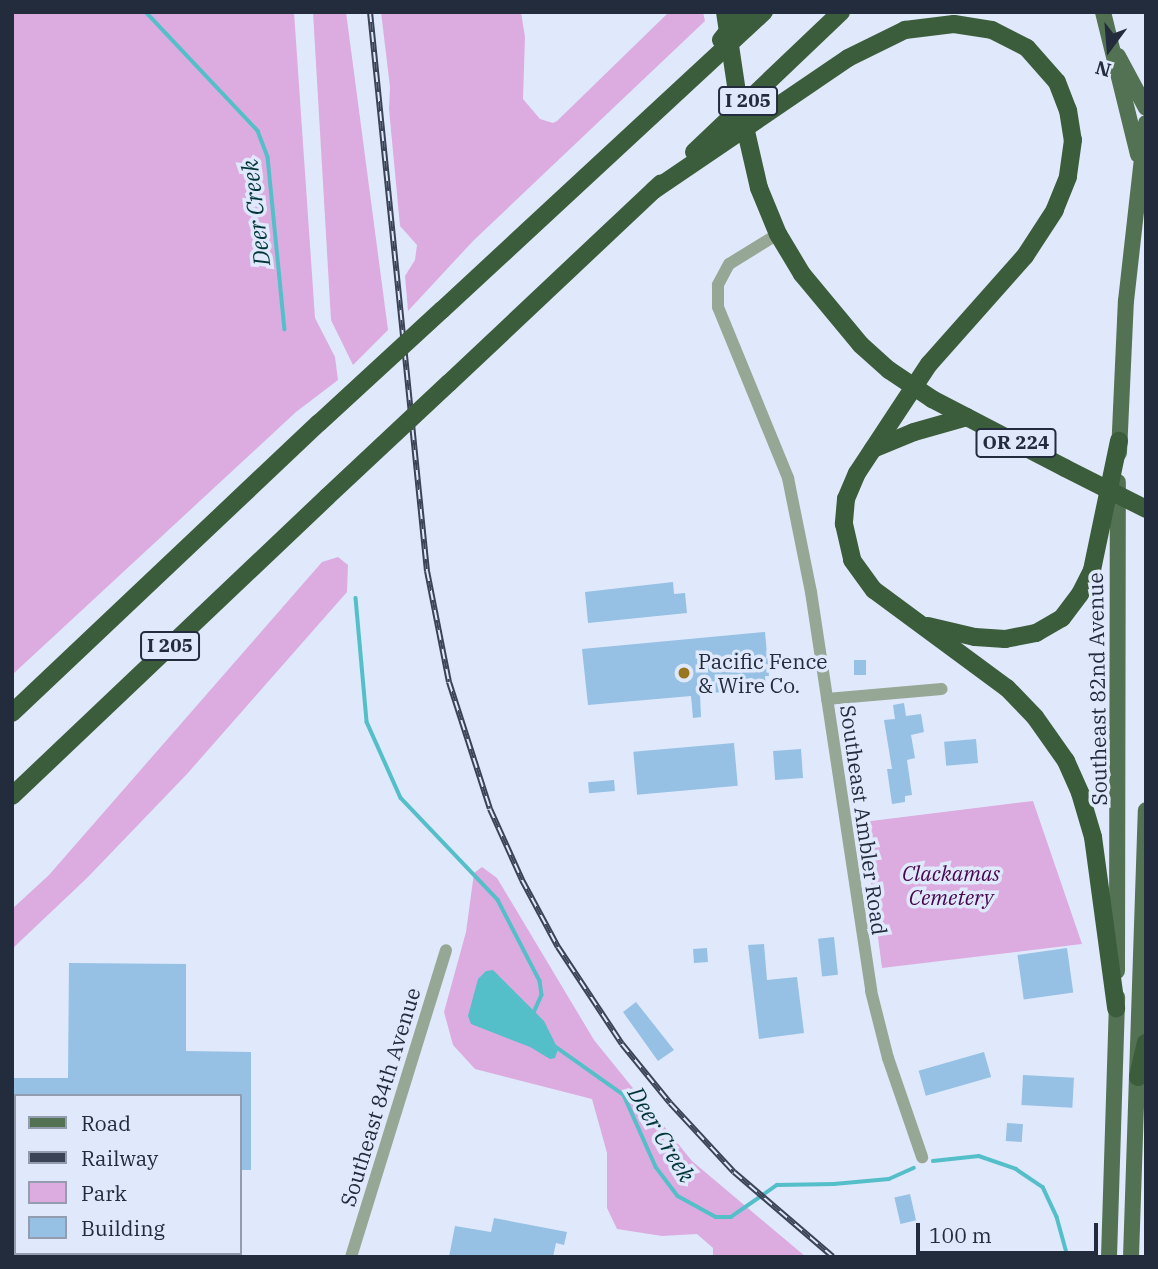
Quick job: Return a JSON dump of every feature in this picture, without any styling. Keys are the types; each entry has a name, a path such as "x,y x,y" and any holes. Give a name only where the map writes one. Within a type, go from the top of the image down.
{"highway":[{"name":"OR 224","path":"725,12 737,92 759,188 778,234 802,274 832,314 887,368 914,387 967,418 1146,509"},
{"path":"671,98 744,12"},
{"name":"I 205","path":"12,713 319,423 764,12"},
{"name":"I 205","path":"12,796 841,12"},
{"path":"654,190 849,58 891,36 922,26 969,25 1002,34 1027,48 1051,73 1068,110 1072,154 1064,188 1034,244 929,364 857,473 846,499 844,524 848,549 874,590 1023,703 1066,761 1080,793 1093,838 1116,1008"},
{"path":"873,449 911,433 967,418"},
{"path":"918,623 975,637 1005,639 1036,633 1062,618 1080,594 1092,570 1119,441"},
{"path":"1138,1077 1146,1043"}],"main road":[{"path":"1103,12 1140,165"},
{"path":"1109,38 1146,108"},
{"name":"Southeast 82nd Avenue","path":"1109,1257 1119,831 1116,529 1126,300 1146,123"},
{"path":"1131,1257 1146,810"}],"street":[{"name":"Southeast Ambler Road","path":"778,234 729,264 720,277 718,307 788,478 811,592 877,1020 922,1157"},
{"path":"827,699 942,689"},
{"name":"Southeast 84th Avenue","path":"351,1257 446,950"}],"green space":[{"path":"12,12 294,12 315,318 335,357 338,380 296,412 12,675"},
{"path":"313,12 346,12 388,330 353,365 331,320"},
{"path":"381,12 521,12 525,37 523,99 540,119 553,123 669,12 703,12 705,21 473,241 408,311 405,276 415,260 417,245 400,226 389,109 390,87"},
{"path":"338,557 348,565 347,592 187,774 87,878 12,949 12,909 49,875 322,562"},
{"name":"Clackamas Cemetery","path":"1033,801 1082,944 882,968 863,822"},
{"path":"482,867 497,878 594,1040 692,1161 806,1257 713,1257 713,1248 697,1234 662,1236 617,1229 607,1208 607,1153 592,1099 475,1069 453,1045 444,1012 466,932 474,873"}],"water":[{"path":"493,970 544,1021 558,1049 555,1058 550,1059 530,1047 471,1024 468,1016 478,979 486,971"}],"building":[{"path":"673,582 674,594 685,593 687,613 588,623 585,592"},
{"path":"765,632 769,676 765,676 766,688 700,694 701,717 693,718 691,696 588,705 582,649"},
{"path":"854,660 866,660 866,675 854,675"},
{"path":"904,703 906,716 921,714 924,732 911,735 915,758 907,760 912,795 905,796 905,802 892,804 887,769 892,769 884,720 895,719 893,705"},
{"path":"976,739 978,763 946,766 944,742"},
{"path":"734,743 738,786 637,795 633,752"},
{"path":"801,749 803,778 775,780 773,751"},
{"path":"614,780 615,791 589,793 588,782"},
{"path":"834,937 838,975 822,976 818,939"},
{"path":"764,944 767,980 797,977 804,1033 759,1039 748,945"},
{"path":"707,948 708,962 694,963 693,949"},
{"path":"1067,948 1073,993 1024,1000 1017,955"},
{"path":"69,963 186,964 186,1051 251,1052 251,1170 242,1170 242,1094 12,1096 12,1078 68,1078"},
{"path":"636,1002 674,1050 658,1061 623,1012"},
{"path":"984,1052 991,1077 926,1096 919,1071"},
{"path":"1023,1075 1074,1078 1072,1108 1021,1105"},
{"path":"1007,1123 1023,1124 1022,1142 1006,1141"},
{"path":"910,1194 916,1220 900,1224 894,1198"},
{"path":"494,1218 567,1232 564,1245 556,1243 553,1257 449,1257 455,1226 491,1232"}],"waterway":[{"name":"Deer Creek","path":"146,12 258,131 268,157 285,329"},
{"name":"Deer Creek","path":"356,598 367,722 401,798 498,900 540,981 542,995 534,1013"},
{"name":"Deer Creek","path":"556,1047 624,1095 656,1167 678,1196 716,1217 731,1217 777,1185 889,1179 914,1168"},
{"name":"Deer Creek","path":"933,1161 979,1156 1016,1169 1043,1187 1057,1217 1068,1257"}],"railway":[{"path":"370,12 427,571 449,682 490,809 522,880 558,947 622,1044 670,1103 734,1172 833,1257"}],"place":[{"name":"Pacific Fence & Wire Co.","path":"684,673"}]}
